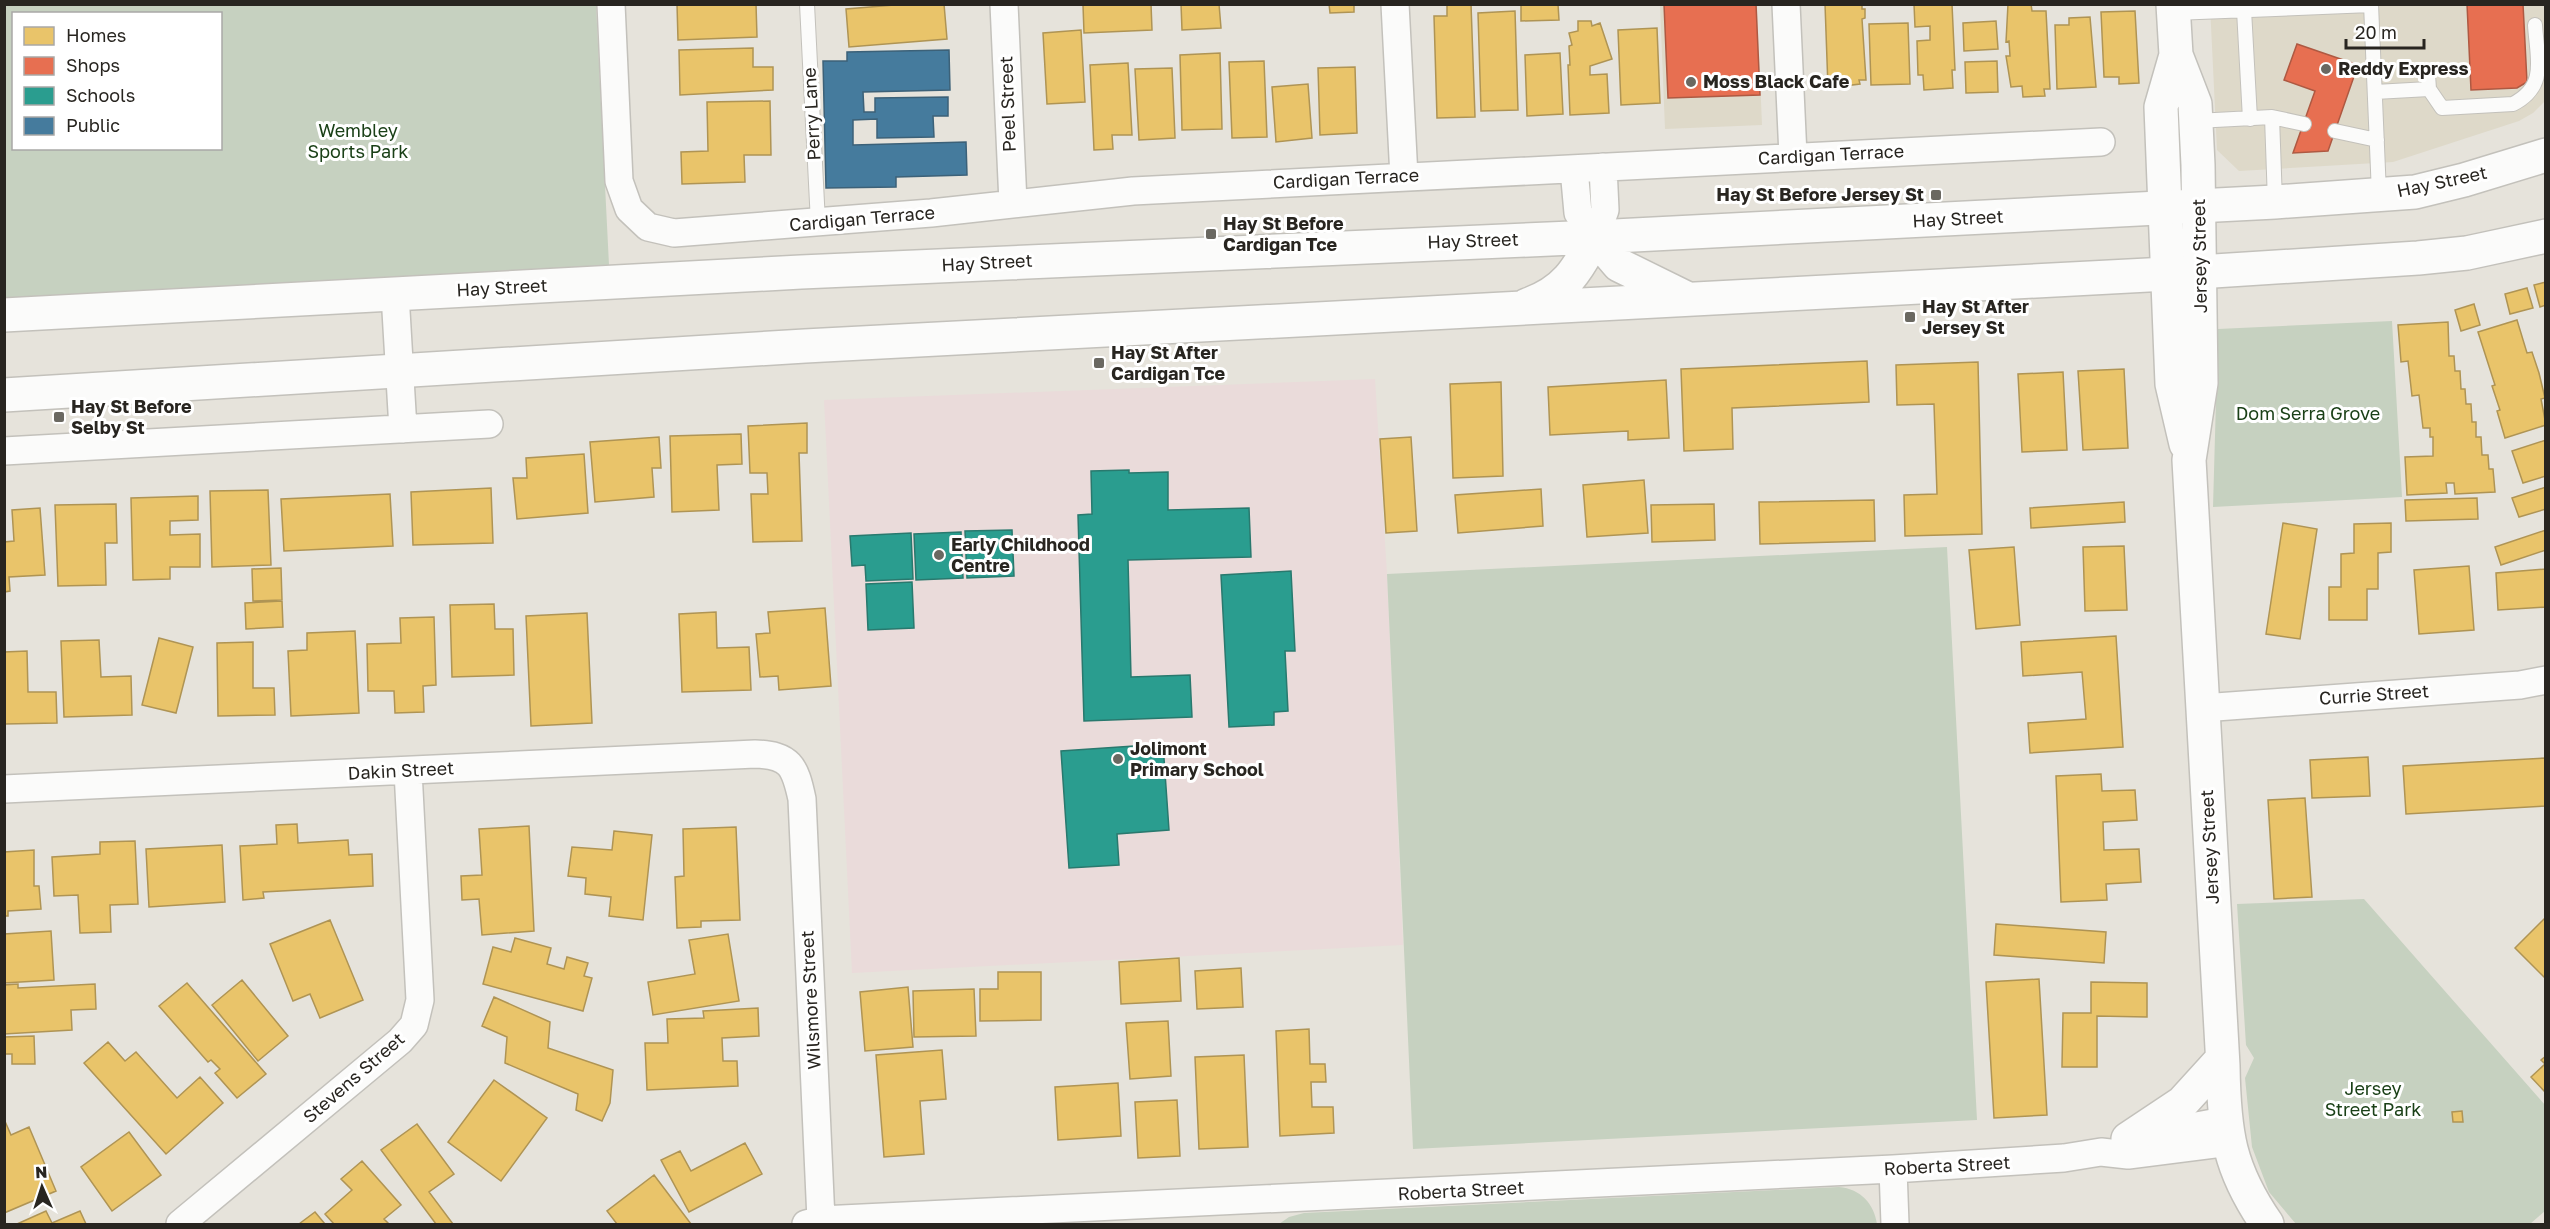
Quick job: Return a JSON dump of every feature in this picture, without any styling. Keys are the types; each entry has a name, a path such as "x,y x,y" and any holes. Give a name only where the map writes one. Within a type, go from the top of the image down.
{"main road":[{"name":"Jersey Street","path":"2174,9 2176,55 2161,107 2172,384 2189,460 2227,1131 2236,1171 2250,1200 2267,1224"},
{"name":"Jersey Street","path":"2176,55 2195,104 2199,206 2201,383 2189,460"},
{"name":"Hay Street","path":"4,315 1136,255 1595,237 2275,202 2415,192 2546,155"},
{"path":"4,395 805,346 2201,272 2467,253 2546,236"},
{"path":"1513,310 1549,298 1566,282 1595,237 1619,265 1690,300"},
{"path":"2115,1145 2182,1103 2222,1059"}],"street":[{"name":"Cardigan Terrace","path":"611,4 619,181 629,209 648,227 674,233 818,224 1132,190 2101,142"},
{"name":"Peel Street","path":"1004,4 1013,203"},
{"path":"1395,4 1404,177"},
{"path":"1786,4 1793,156"},
{"path":"1595,237 1605,210 1603,167"},
{"path":"1574,169 1578,213 1595,237"},
{"path":"395,294 403,429"},
{"path":"4,451 489,424"},
{"name":"Currie Street","path":"2202,708 2520,685 2546,680"},
{"name":"Dakin Street","path":"4,789 755,754 781,757 792,767"},
{"name":"Wilsmore Street","path":"792,767 802,799 814,1222"},
{"name":"Stevens Street","path":"180,1224 400,1041 414,1025 420,1000 408,771"},
{"name":"Roberta Street","path":"814,1222 1249,1213 2064,1158 2115,1145 2128,1155 2227,1131"},
{"path":"1893,1169 1895,1224"}],"lane":[{"name":"Perry Lane","path":"807,4 818,224"},
{"path":"2174,9 2244,10 2371,5 2379,195"},
{"path":"2244,10 2250,119"},
{"path":"2428,75 2429,89 2442,108 2513,104 2522,100 2535,86 2538,76 2535,25"},
{"path":"2375,92 2429,89"},
{"path":"2272,117 2275,202"},
{"path":"2196,122 2272,117 2304,124"},
{"path":"2335,131 2377,140"}],"shaded area":[{"path":"1660,5 1757,5 1762,125 1665,129"},
{"path":"2210,5 2545,5 2545,101 2533,113 2519,121 2393,162 2239,171 2217,150"},
{"name":"Jolimont Primary School","path":"1375,379 1387,574 1403,945 852,973 824,400"}],"green space":[{"name":"Wembley Sports Park","path":"5,5 596,5 609,265 5,299"},
{"name":"Dom Serra Grove","path":"2392,321 2402,497 2213,507 2218,329"},
{"path":"1947,547 1977,1120 1413,1149 1387,574"},
{"name":"Jersey Street Park","path":"2364,899 2545,1105 2545,1211 2530,1224 2296,1224 2269,1192 2252,1147 2245,1078 2254,1058 2246,1045 2237,904"},
{"path":"1839,1187 1860,1194 1873,1210 1877,1224 1279,1224 1289,1217 1304,1213"}],"building: Homes":[{"path":"677,4 756,4 757,37 678,40"},
{"path":"906,4 944,4 947,39 849,47 846,9"},
{"path":"1151,4 1152,30 1084,33 1083,5"},
{"path":"1181,4 1219,4 1221,28 1182,30"},
{"path":"1329,4 1354,4 1354,12 1330,13"},
{"path":"1447,4 1471,4 1475,117 1437,118 1434,16 1447,16"},
{"path":"1521,4 1558,4 1559,20 1521,21"},
{"path":"1825,4 1862,4 1862,9 1865,9 1865,18 1862,19 1866,80 1859,80 1860,84 1828,88"},
{"path":"1914,4 1952,4 1955,70 1952,70 1953,88 1924,90 1923,75 1918,75 1917,41 1930,40 1930,26 1915,27"},
{"path":"2008,4 2031,4 2032,11 2046,11 2050,89 2044,89 2045,96 2023,97 2022,86 2011,87 2006,56 2010,56 2009,41 2006,42"},
{"path":"1515,11 1518,110 1481,111 1478,13"},
{"path":"2135,11 2139,83 2119,84 2119,77 2104,77 2101,12"},
{"path":"2090,17 2096,87 2057,89 2055,25 2069,25 2069,18"},
{"path":"1578,21 1591,21 1592,26 1600,23 1612,59 1590,66 1590,75 1607,74 1609,113 1570,115 1568,65 1570,65 1569,46 1572,45 1569,33 1578,31"},
{"path":"1996,21 1998,49 1964,51 1963,23"},
{"path":"1908,23 1910,84 1871,85 1869,24"},
{"path":"1657,28 1660,103 1621,105 1618,30"},
{"path":"1081,30 1085,102 1047,104 1043,33"},
{"path":"753,48 753,67 773,67 773,90 680,95 679,50"},
{"path":"1220,53 1222,129 1182,130 1180,55"},
{"path":"1560,53 1563,114 1527,116 1525,55"},
{"path":"1264,61 1267,137 1232,138 1229,62"},
{"path":"1997,61 1998,92 1966,93 1965,62"},
{"path":"1128,63 1132,135 1112,135 1113,149 1094,150 1090,65"},
{"path":"1355,67 1357,133 1320,135 1318,68"},
{"path":"1172,68 1175,138 1139,140 1135,69"},
{"path":"1308,84 1312,138 1276,142 1272,87"},
{"path":"770,101 771,155 744,155 745,182 682,184 681,152 708,151 707,102"},
{"path":"2546,282 2546,305 2540,307 2534,285"},
{"path":"2527,288 2533,308 2510,314 2505,294"},
{"path":"2474,304 2480,325 2461,331 2455,310"},
{"path":"2517,320 2527,353 2532,352 2539,373 2545,398 2541,399 2546,425 2505,438 2497,411 2500,410 2492,386 2495,385 2478,332"},
{"path":"2448,322 2449,356 2454,356 2455,371 2460,371 2461,389 2465,389 2466,404 2471,404 2472,422 2476,422 2476,437 2481,437 2482,455 2488,455 2489,469 2493,469 2495,492 2455,494 2454,483 2446,483 2447,493 2407,495 2405,457 2433,456 2433,437 2430,437 2430,428 2423,428 2419,395 2412,396 2408,361 2401,362 2398,325"},
{"path":"1867,361 1869,402 1732,408 1733,449 1684,451 1681,369"},
{"path":"1978,362 1982,534 1905,536 1904,495 1937,494 1934,404 1897,405 1896,365"},
{"path":"2124,369 2128,448 2083,450 2078,371"},
{"path":"2063,372 2067,450 2022,452 2018,374"},
{"path":"1666,380 1669,438 1628,440 1628,431 1550,435 1548,387"},
{"path":"1501,382 1503,476 1453,478 1450,384"},
{"path":"807,423 807,453 799,453 802,541 753,542 751,494 768,494 767,473 750,473 748,426"},
{"path":"741,434 742,464 717,465 719,510 672,512 670,436"},
{"path":"659,437 661,468 652,468 654,497 595,502 590,442"},
{"path":"1411,437 1417,531 1386,533 1380,439"},
{"path":"2546,440 2546,476 2523,483 2512,451"},
{"path":"584,454 588,513 517,519 513,478 527,478 526,458"},
{"path":"1644,480 1648,533 1587,537 1583,485"},
{"path":"2546,487 2546,509 2519,517 2512,498"},
{"path":"491,488 493,543 413,545 411,492"},
{"path":"1541,489 1543,526 1458,533 1455,495"},
{"path":"268,490 271,565 212,567 210,491"},
{"path":"390,494 393,546 284,551 281,499"},
{"path":"198,496 198,520 170,521 170,535 200,534 200,567 170,567 170,579 133,580 131,498"},
{"path":"2477,498 2478,519 2406,521 2405,500"},
{"path":"1874,500 1875,541 1760,544 1759,502"},
{"path":"2124,502 2125,522 2031,528 2030,508"},
{"path":"116,504 117,543 105,543 106,585 58,586 55,505"},
{"path":"1714,504 1715,540 1652,542 1651,505"},
{"path":"40,508 45,575 9,577 10,591 4,592 4,542 14,541 12,510"},
{"path":"2283,523 2317,529 2300,639 2266,634"},
{"path":"2391,523 2391,552 2378,553 2378,589 2367,589 2367,620 2329,620 2329,587 2341,587 2341,554 2354,553 2354,524"},
{"path":"2546,530 2546,550 2501,565 2495,547"},
{"path":"2124,546 2127,610 2085,611 2083,547"},
{"path":"2014,547 2020,625 1976,629 1969,550"},
{"path":"2469,566 2474,630 2419,634 2414,570"},
{"path":"281,568 282,600 253,601 252,569"},
{"path":"2546,569 2546,607 2498,610 2496,573"},
{"path":"282,601 283,627 246,629 245,603"},
{"path":"494,604 495,629 513,629 514,675 452,677 450,605"},
{"path":"825,608 831,686 779,690 778,676 760,677 756,634 770,633 768,612"},
{"path":"716,612 717,648 749,647 751,690 682,692 679,614"},
{"path":"587,613 592,723 531,726 526,616"},
{"path":"434,617 436,685 423,686 424,712 395,713 394,691 368,691 367,644 401,643 400,618"},
{"path":"355,631 359,713 291,716 288,651 307,650 307,633"},
{"path":"2116,636 2123,747 2030,753 2028,723 2086,719 2082,672 2023,676 2021,642"},
{"path":"159,638 193,647 176,713 142,705"},
{"path":"99,640 101,677 131,676 132,715 64,717 61,641"},
{"path":"253,642 253,688 274,688 275,715 218,716 217,643"},
{"path":"27,651 28,692 56,692 57,723 4,724 4,652"},
{"path":"2368,757 2370,796 2312,798 2310,760"},
{"path":"2546,758 2546,806 2406,814 2403,766"},
{"path":"2101,774 2102,791 2135,790 2137,820 2103,822 2104,850 2139,849 2141,882 2106,884 2107,900 2061,902 2056,776"},
{"path":"2305,798 2312,897 2274,899 2268,800"},
{"path":"297,824 298,843 348,840 349,855 372,854 373,886 263,892 264,898 243,900 240,846 277,844 276,825"},
{"path":"529,826 534,931 482,935 479,899 462,900 461,876 482,875 479,829"},
{"path":"736,827 740,920 701,921 701,927 677,928 675,877 684,876 683,829"},
{"path":"614,831 652,835 643,920 609,916 611,897 585,894 586,878 568,876 572,847 612,850"},
{"path":"135,841 138,904 110,905 111,932 80,933 78,895 54,896 52,857 100,854 100,842"},
{"path":"222,845 225,902 149,907 146,849"},
{"path":"34,850 34,886 39,886 41,909 8,911 8,916 4,916 4,852"},
{"path":"2546,917 2546,978 2545,978 2515,948"},
{"path":"330,920 363,1000 320,1018 310,994 293,1001 270,944"},
{"path":"1996,924 2106,932 2104,963 1994,955"},
{"path":"51,931 54,980 4,983 4,934"},
{"path":"728,934 739,1001 653,1015 648,982 695,974 689,940"},
{"path":"515,938 551,948 547,964 564,969 567,957 588,963 584,976 592,978 583,1011 483,984 493,947 511,952"},
{"path":"1179,958 1181,1001 1121,1004 1119,962"},
{"path":"1241,968 1243,1007 1197,1009 1195,971"},
{"path":"998,972 1041,972 1041,1020 980,1021 980,989 998,989"},
{"path":"2039,979 2047,1115 1994,1118 1986,982"},
{"path":"242,980 288,1036 258,1061 212,1005"},
{"path":"2091,982 2147,983 2147,1017 2097,1016 2097,1067 2062,1067 2063,1013 2091,1013"},
{"path":"187,983 266,1074 237,1098 215,1073 220,1069 211,1060 208,1062 159,1006"},
{"path":"18,984 18,988 95,984 96,1009 71,1010 72,1030 4,1034 4,985"},
{"path":"908,987 913,1047 865,1051 860,992"},
{"path":"974,989 976,1036 914,1037 913,991"},
{"path":"494,997 550,1022 548,1048 613,1070 610,1103 602,1121 576,1110 578,1094 505,1063 507,1037 482,1026"},
{"path":"758,1008 759,1036 722,1038 723,1061 737,1061 738,1086 647,1090 645,1043 668,1043 667,1019 704,1018 703,1011"},
{"path":"1168,1021 1171,1076 1130,1079 1126,1023"},
{"path":"1309,1029 1310,1064 1325,1064 1326,1082 1311,1082 1312,1107 1333,1107 1334,1133 1280,1136 1276,1031"},
{"path":"34,1036 35,1064 12,1064 12,1054 4,1054 4,1037"},
{"path":"108,1042 125,1061 136,1052 177,1098 200,1077 223,1103 166,1154 84,1063"},
{"path":"942,1050 946,1099 920,1101 924,1154 884,1157 876,1055"},
{"path":"1244,1055 1248,1147 1199,1149 1195,1057"},
{"path":"2546,1056 2546,1093 2531,1077 2545,1064 2541,1060"},
{"path":"494,1080 547,1118 501,1181 448,1142"},
{"path":"1118,1083 1121,1136 1058,1140 1055,1087"},
{"path":"1177,1100 1180,1156 1138,1158 1135,1102"},
{"path":"2462,1111 2463,1122 2453,1122 2452,1112"},
{"path":"4,1119 11,1135 29,1127 56,1191 4,1213"},
{"path":"417,1124 454,1174 429,1192 453,1224 436,1224 381,1150"},
{"path":"129,1132 161,1175 112,1211 81,1167"},
{"path":"745,1143 762,1174 689,1212 661,1160 680,1151 691,1171"},
{"path":"362,1161 401,1205 384,1219 389,1224 334,1224 325,1214 352,1190 341,1179"},
{"path":"654,1175 691,1224 617,1224 607,1211"},
{"path":"46,1211 52,1223 80,1211 86,1224 17,1224"},
{"path":"315,1212 325,1224 299,1224"}],"building: Shops":[{"path":"1664,4 1756,4 1760,95 1668,98"},
{"path":"2467,4 2523,4 2527,82 2517,88 2471,90"},
{"path":"2297,44 2358,65 2328,151 2293,153 2315,91 2284,80"}],"building: Schools":[{"path":"1129,470 1129,473 1168,472 1168,510 1249,508 1251,557 1128,560 1131,677 1190,675 1192,717 1084,721 1078,515 1092,514 1091,471"},
{"path":"1012,530 1014,576 967,578 965,531"},
{"path":"961,532 963,578 916,580 914,534"},
{"path":"911,533 913,579 866,581 865,565 852,566 850,536"},
{"path":"1291,571 1295,651 1285,651 1288,711 1274,712 1274,725 1229,727 1221,575"},
{"path":"912,582 914,628 868,630 866,584"},
{"path":"1163,744 1169,830 1117,834 1119,865 1069,868 1061,751"}],"building: Public":[{"path":"949,50 950,90 863,92 864,112 875,112 875,98 948,97 948,116 933,116 934,137 877,138 877,119 853,120 853,145 966,142 967,175 896,177 896,187 826,188 823,61 847,61 847,52"}],"place":[{"name":"Reddy Express","path":"2326,69"},
{"name":"Moss Black Cafe","path":"1691,82"},
{"name":"Hay St Before Jersey St","path":"1936,195"},
{"name":"Hay St Before Cardigan Tce","path":"1211,234"},
{"name":"Hay St After Jersey St","path":"1910,317"},
{"name":"Hay St After Cardigan Tce","path":"1099,363"},
{"name":"Hay St Before Selby St","path":"59,417"},
{"name":"Early Childhood Centre","path":"939,555"},
{"name":"Jolimont Primary School","path":"1118,759"}]}
